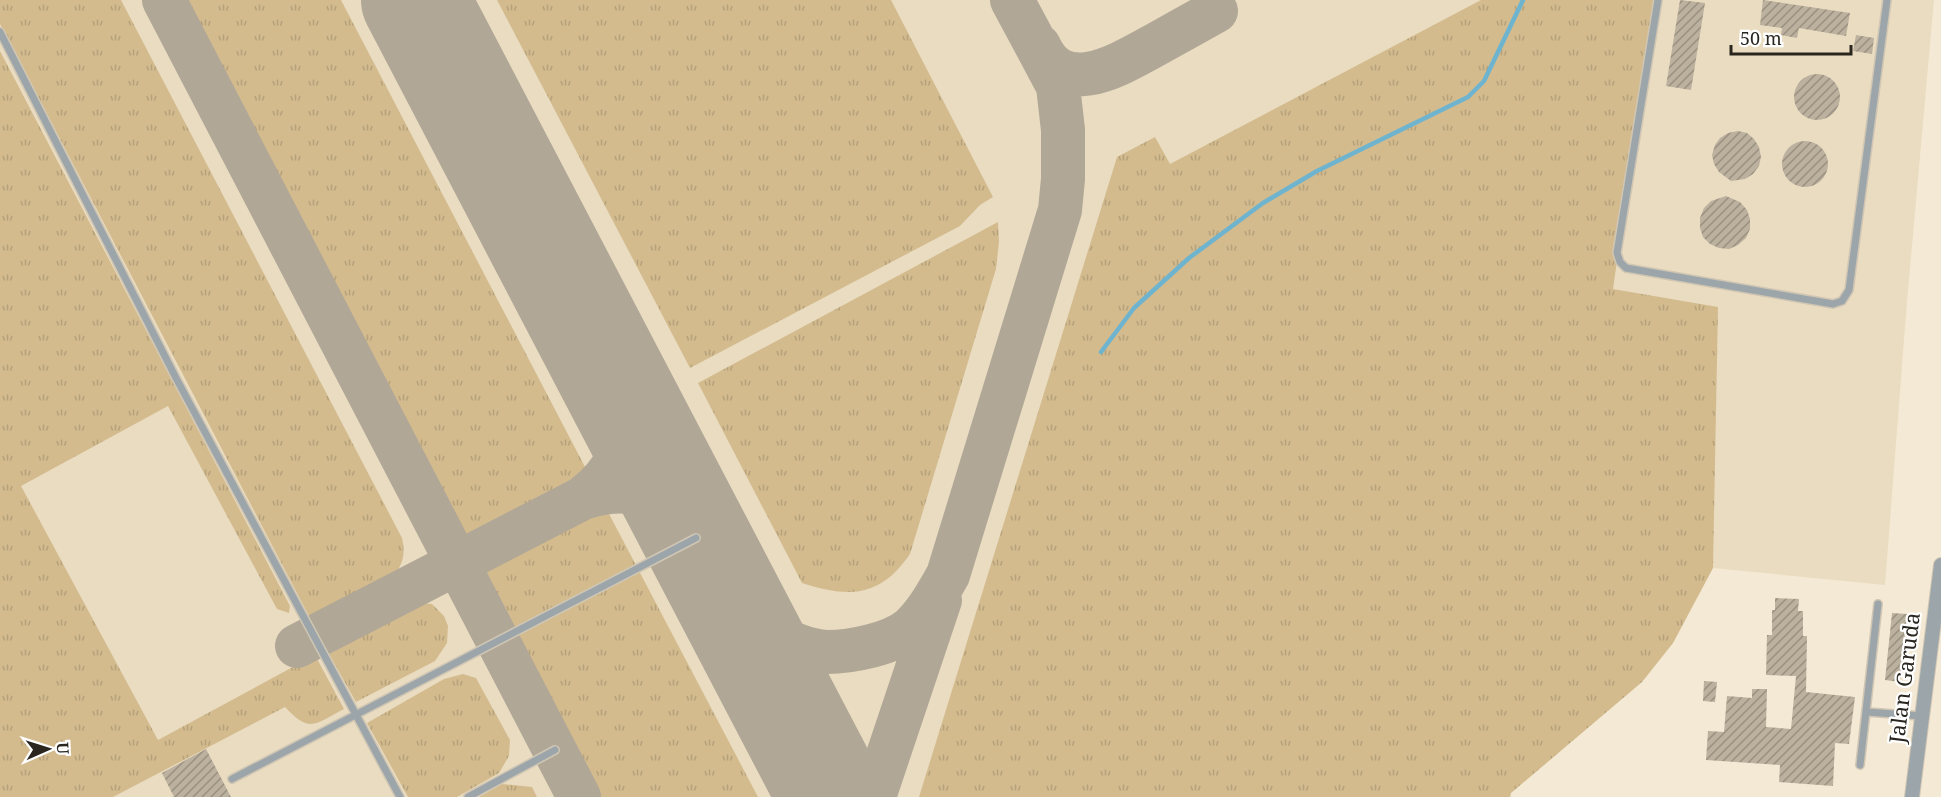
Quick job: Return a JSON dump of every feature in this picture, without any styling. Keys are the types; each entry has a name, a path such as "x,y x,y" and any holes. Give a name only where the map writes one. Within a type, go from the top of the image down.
{"street":[{"name":"Jalan Garuda","path":"1912,797 1941,565"}],"lane":[{"path":"1658,0 1617,253 1620,262 1626,268 1833,304 1842,301 1849,290 1887,0"},
{"path":"0,32 176,378 400,797"},
{"path":"232,779 696,538"},
{"path":"1860,765 1878,604"},
{"path":"1867,712 1921,716"},
{"path":"468,797 555,750"}],"shaded area":[{"path":"0,0 1934,0 1885,585 1713,568 1673,643 1642,682 1511,793 1510,797 0,797"}],"green space":[{"path":"0,0 121,0 402,538 403,556 397,572 310,618 0,24"},
{"path":"164,0 341,0 596,488 585,497 598,493 758,797 579,797"},
{"path":"497,0 891,0 993,197 980,205 960,226 690,368"},
{"path":"1481,0 1654,0 1613,289 1718,307 1713,568 1673,643 1642,682 1511,793 1510,797 919,797 1117,157 1155,137 1170,164"},
{"path":"0,51 290,606 289,613 277,609 168,406 21,486 158,740 315,655 344,709 313,724 301,721 285,707 113,797 0,797"},
{"path":"998,222 999,242 996,269 910,554 887,579 862,591 834,591 802,583 698,383"},
{"path":"421,603 432,604 444,616 448,626 447,643 435,661 356,702 329,654"},
{"path":"463,674 476,678 510,740 509,756 499,773 457,797 408,797 367,723 444,679"},
{"path":"502,784 532,787 537,797 479,797"}],"building":[{"path":"1680,0 1705,3 1691,90 1666,86"},
{"path":"1763,0 1850,13 1846,36 1799,28 1797,38 1781,35 1782,28 1760,25"},
{"path":"1856,35 1874,38 1872,54 1853,51"},
{"path":"1817,74 1833,81 1840,97 1833,113 1817,120 1801,113 1794,97 1801,81"},
{"path":"1738,131 1747,133 1754,139 1761,157 1759,166 1753,174 1745,179 1731,181 1719,172 1712,155 1720,138"},
{"path":"1805,141 1821,148 1828,164 1821,180 1805,187 1789,180 1782,164 1789,148"},
{"path":"1726,196 1740,202 1747,210 1750,219 1750,229 1746,238 1729,249 1710,244 1703,237 1700,228 1700,218 1704,208 1711,201"},
{"path":"1775,598 1799,599 1798,611 1803,611 1803,636 1807,636 1806,692 1855,697 1849,744 1835,743 1833,786 1779,782 1780,765 1706,760 1708,731 1724,732 1727,696 1752,698 1752,689 1767,689 1766,727 1791,729 1796,676 1766,675 1767,635 1772,635 1772,610 1775,610"},
{"path":"1892,613 1907,614 1900,682 1885,680"},
{"path":"1704,681 1717,682 1715,702 1703,701"},
{"path":"206,749 231,797 174,797 162,773"}],"waterway":[{"path":"1101,352 1134,308 1189,258 1263,203 1317,171 1468,97 1484,81 1523,0"}],"taxiway":[{"path":"164,0 579,797"},
{"path":"714,572 745,611 767,630 796,645 827,652 871,646 903,634 922,616 948,575 1060,210 1063,179 1063,130 1058,86 1012,0"},
{"path":"1039,46 1049,62 1062,71 1077,74 1093,73 1125,61 1216,11"},
{"path":"625,402 624,431 618,456 605,478 583,498 614,492 642,494 667,506 690,527"},
{"path":"297,646 583,498"},
{"path":"874,797 940,600"},
{"path":"808,752 814,797"}],"runway":[{"path":"415,0 832,797"}]}
